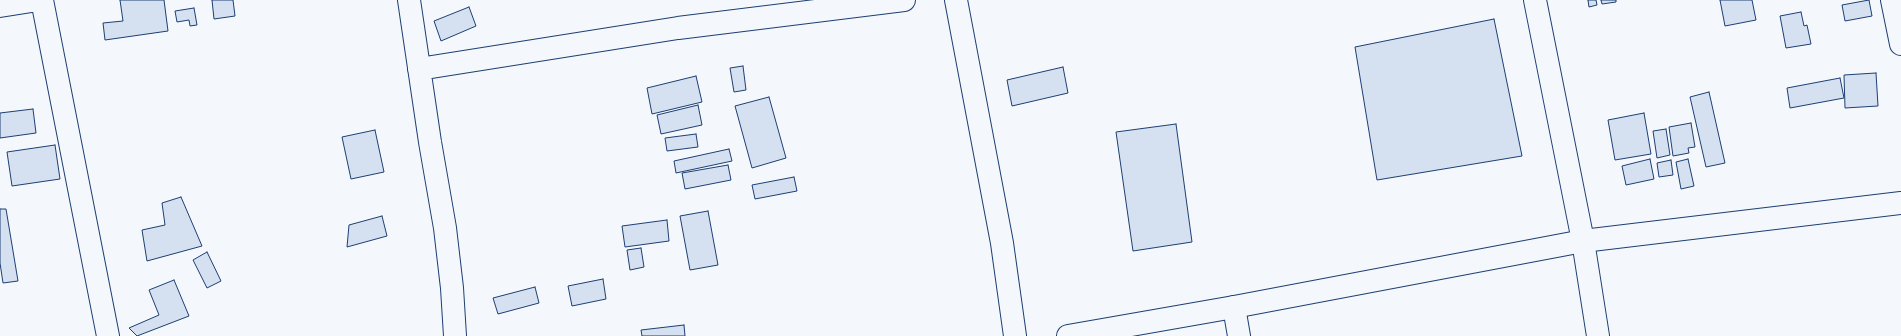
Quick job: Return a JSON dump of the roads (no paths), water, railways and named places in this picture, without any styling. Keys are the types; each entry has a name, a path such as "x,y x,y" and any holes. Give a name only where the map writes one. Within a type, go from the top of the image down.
{"street":[{"path":"0,6 38,0"},
{"path":"42,0 108,336"},
{"path":"409,0 430,142 445,228 452,288 455,336"},
{"path":"419,69 678,28 904,0"},
{"path":"956,0 1002,243 1015,336"},
{"path":"1535,0 1583,241 1598,336"},
{"path":"1892,0 1901,44"},
{"path":"1068,336 1234,307 1583,241 1901,203"},
{"path":"1234,307 1239,336"}]}
